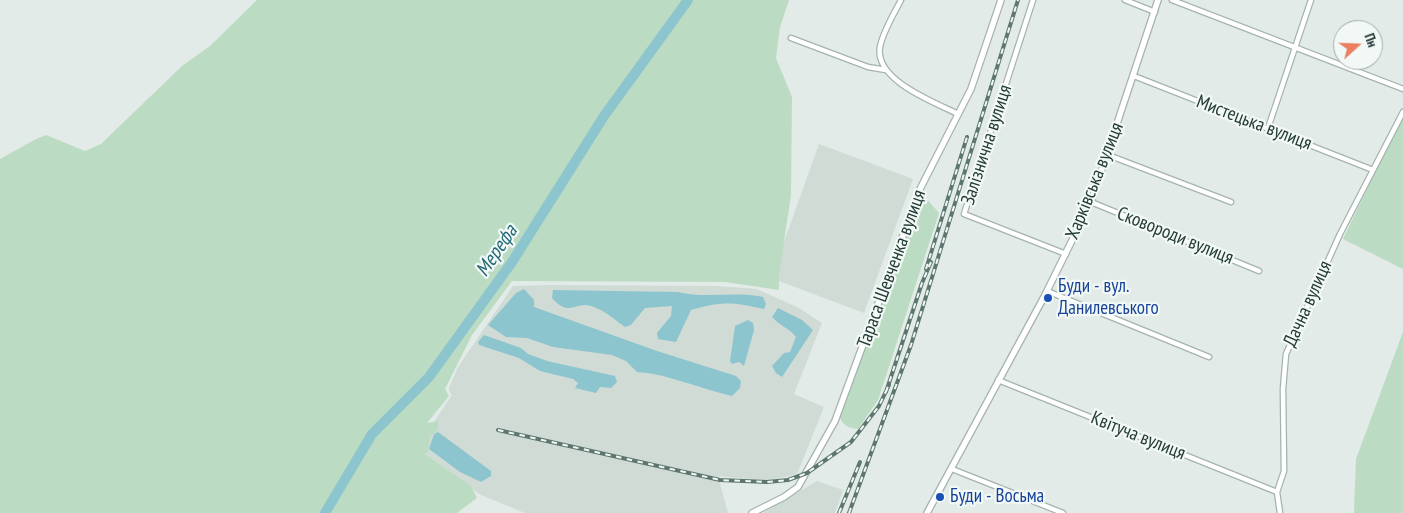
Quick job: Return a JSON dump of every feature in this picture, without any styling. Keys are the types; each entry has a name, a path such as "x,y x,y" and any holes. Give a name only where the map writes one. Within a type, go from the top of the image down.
{"street":[{"path":"901,0 880,46 880,59 886,70 901,85 958,114"},
{"name":"Тараса Шевченка вулиця","path":"752,513 784,497 798,487 835,420 920,189 971,89 1001,0"},
{"name":"Залізнична вулиця","path":"1033,0 964,214 1066,254"},
{"path":"1125,0 1155,12"},
{"name":"Харківська вулиця","path":"927,513 952,470 1066,254 1091,202 1108,156 1158,0"},
{"path":"1172,0 1296,46 1403,89"},
{"path":"1268,128 1311,0"},
{"path":"791,38 868,67 886,70"},
{"name":"Мистецька вулиця","path":"1134,76 1373,170"},
{"name":"Дачна вулиця","path":"1280,513 1277,492 1284,471 1283,389 1286,354 1311,294 1403,112"},
{"path":"1108,156 1231,202"},
{"name":"Сковороди вулиця","path":"1091,202 1259,271"},
{"path":"1046,291 1209,357"},
{"name":"Квітуча вулиця","path":"998,380 1277,492"},
{"path":"952,470 1063,513"}],"shaded area":[{"path":"819,144 913,179 864,313 771,278"},
{"path":"513,286 717,286 757,289 799,308 822,323 794,394 824,407 798,472 794,475 766,481 718,476 728,513 525,513 481,495 414,452 452,395 449,388 458,367"},
{"path":"817,481 843,490 835,513 763,513"}],"green space":[{"path":"257,0 789,0 780,27 776,58 792,97 791,195 779,275 779,290 725,282 512,281 472,335 445,389 449,396 427,423 438,421 438,429 430,437 428,452 424,454 471,486 477,498 457,513 0,513 0,159 46,135 85,151 101,144 182,66 210,46"},
{"path":"1403,114 1403,269 1343,239"},
{"path":"926,198 939,213 878,400 858,429 851,428 844,424 839,415 917,199"},
{"path":"1403,332 1403,513 1354,513 1356,459"}],"water":[{"path":"524,289 534,300 534,307 657,351 736,376 741,381 740,388 732,396 673,379 637,372 626,361 612,355 553,347 527,338 506,337 488,325 516,293"},
{"path":"553,290 752,295 763,297 766,304 764,309 728,304 711,305 691,310 676,342 658,339 657,333 671,316 672,306 645,308 631,325 625,327 605,312 591,306 563,307 552,298"},
{"path":"778,308 802,320 813,330 782,377 776,373 772,366 784,353 790,352 796,337 772,317"},
{"path":"748,320 753,323 754,330 744,366 739,362 732,364 730,361 735,326"},
{"path":"484,335 521,348 528,354 547,361 615,376 617,382 611,388 600,387 596,393 575,388 578,383 573,379 540,371 519,358 479,345 478,342"},
{"path":"438,432 491,471 491,476 481,482 460,472 429,449 434,434"}],"waterway":[{"name":"Мерефа","path":"325,513 372,434 429,377 512,262 604,116 688,0"}],"railway":[{"path":"849,513 911,345 1018,0"},
{"path":"926,269 967,137"},
{"path":"886,392 922,283 931,262"},
{"path":"498,430 720,480 767,482 788,480 807,473 851,442 879,406 889,385"},
{"path":"839,513 860,462"}],"place":[{"name":"Буди - вул. Данилевського","path":"1048,298"},
{"name":"Буди - Восьма","path":"940,497"}]}
